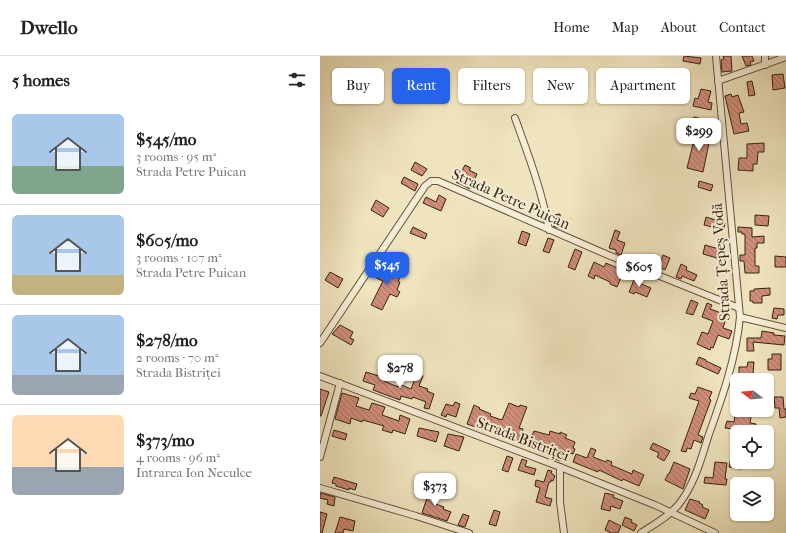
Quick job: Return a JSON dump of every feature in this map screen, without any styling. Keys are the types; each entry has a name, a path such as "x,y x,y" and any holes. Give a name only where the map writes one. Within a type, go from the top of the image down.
{"street":[{"name":"Strada Țepeș Vodă","path":"641,533 672,512 686,495 697,470 727,383 735,353 740,317 716,56"},
{"path":"765,56 766,65"},
{"path":"718,80 786,57"},
{"path":"515,118 538,184 547,215 549,230"},
{"name":"Strada Petre Puican","path":"320,342 425,186 431,181 438,181 549,230 739,308"},
{"path":"740,317 786,328"},
{"name":"Strada Bistriței","path":"320,376 560,467 672,512 715,533"},
{"path":"320,457 322,440 340,383"},
{"path":"560,467 560,502 564,533"},
{"path":"320,488 469,533"}],"building":[{"path":"684,56 701,58 700,64 683,61"},
{"path":"723,56 731,56 732,71 722,72 721,60 724,59"},
{"path":"742,56 752,56 754,61 750,62 751,65 746,66"},
{"path":"783,74 785,88 773,90 772,75"},
{"path":"752,81 755,95 749,96 747,82"},
{"path":"701,89 711,91 708,102 712,103 711,110 693,106 695,98 698,99"},
{"path":"731,94 732,97 738,95 744,112 739,113 741,124 747,123 749,131 734,134 725,96"},
{"path":"694,117 711,121 709,126 693,121"},
{"path":"696,132 710,132 710,143 703,172 687,168 693,144 695,144"},
{"path":"764,143 764,152 758,152 757,164 753,164 753,171 738,170 739,158 747,158 747,144"},
{"path":"415,162 427,169 422,176 411,170"},
{"path":"465,165 471,168 469,170 477,174 470,189 456,182"},
{"path":"404,177 418,184 415,191 401,183"},
{"path":"699,181 713,185 711,191 698,187"},
{"path":"439,195 446,199 441,211 423,203 426,197 436,202"},
{"path":"376,200 389,208 383,217 371,210"},
{"path":"560,214 561,227 554,227 553,215"},
{"path":"755,215 769,216 768,226 755,225"},
{"path":"706,217 725,223 724,228 720,227 720,229 704,225"},
{"path":"413,227 427,234 425,239 410,233"},
{"path":"738,227 752,228 752,237 764,236 764,243 757,243 757,248 755,248 755,266 759,266 759,273 745,273 744,261 740,261 740,255 745,255 745,234 738,232"},
{"path":"615,230 620,232 617,240 625,243 621,255 616,253 616,250 609,248"},
{"path":"522,231 530,234 526,246 518,243"},
{"path":"548,238 554,240 549,253 543,251"},
{"path":"705,245 719,249 717,258 703,254"},
{"path":"575,249 582,252 575,270 568,267"},
{"path":"663,255 670,258 665,270 659,267"},
{"path":"775,256 786,257 786,267 775,267"},
{"path":"594,262 604,267 606,263 624,271 617,287 595,275 594,279 588,276"},
{"path":"388,264 403,272 398,281 400,282 397,290 400,292 397,297 390,294 382,310 371,305 383,281 374,277 377,271 383,274"},
{"path":"681,264 687,267 686,270 697,275 694,281 682,276 681,279 676,277"},
{"path":"330,272 343,279 338,288 325,280"},
{"path":"636,275 641,277 639,283 651,288 647,297 635,292 634,294 629,292"},
{"path":"770,288 770,295 762,296 762,303 753,303 753,301 750,301 750,291 754,291 754,289"},
{"path":"691,300 698,303 693,315 686,313"},
{"path":"707,303 712,305 710,309 727,315 723,328 732,331 729,339 718,335 713,348 711,347 710,350 697,344 702,332 708,334 713,321 702,317"},
{"path":"774,308 784,309 784,315 778,315 777,319 772,318"},
{"path":"340,325 353,332 350,338 354,340 351,345 332,334"},
{"path":"762,331 774,333 774,335 785,336 784,345 753,342 754,351 747,351 747,338 761,338"},
{"path":"772,354 781,354 781,370 768,370 768,359 772,359"},
{"path":"699,357 721,368 718,374 696,364"},
{"path":"748,362 754,362 753,373 739,373 739,367 747,367"},
{"path":"366,372 379,376 380,372 386,375 384,381 398,387 399,384 411,389 417,374 423,376 419,386 428,389 427,391 434,394 429,409 424,408 426,402 413,397 412,399 401,396 400,400 373,390 375,385 363,381"},
{"path":"698,387 712,392 709,399 711,400 698,435 703,437 701,443 694,440 691,449 687,448 686,452 681,451 699,401 689,398 691,393 695,394"},
{"path":"320,389 329,392 321,416 320,416"},
{"path":"342,393 359,398 356,406 369,410 372,403 385,407 382,415 399,421 400,415 410,419 405,434 393,430 392,433 382,430 384,426 363,420 362,422 351,418 350,424 335,419"},
{"path":"774,397 783,397 786,417 780,418 779,408 775,408"},
{"path":"455,402 460,404 456,417 447,414 446,417 441,415 446,404 453,406"},
{"path":"509,403 519,407 520,405 527,407 519,428 523,429 518,441 508,438 510,433 495,427 493,433 467,424 474,405 491,414 490,416 502,420"},
{"path":"735,417 751,417 750,423 756,424 730,425 730,429 725,428 727,421 734,422"},
{"path":"419,428 439,432 436,442 417,436"},
{"path":"334,430 347,434 345,440 332,436"},
{"path":"534,431 549,435 550,431 560,434 560,432 567,435 565,438 575,442 573,454 564,451 560,461 555,459 557,453 548,449 547,452 528,444"},
{"path":"448,434 464,437 459,451 444,446"},
{"path":"653,443 670,451 664,461 657,457 659,453 650,449"},
{"path":"591,448 596,450 593,457 606,462 607,460 612,462 611,465 632,474 633,470 644,475 639,486 623,479 622,481 599,470 598,472 573,462 576,454 587,458"},
{"path":"507,456 513,458 508,472 502,470"},
{"path":"522,459 527,461 525,466 536,469 534,475 518,470"},
{"path":"674,462 690,469 683,489 665,480"},
{"path":"715,462 727,463 725,479 727,479 726,485 704,483 705,477 713,478"},
{"path":"548,470 552,471 551,473 555,476 553,481 551,480 551,482 549,482 545,497 552,499 550,506 536,502 540,488 535,486 536,480 544,482"},
{"path":"334,477 357,484 355,490 349,488 349,490 336,486 336,484 332,483"},
{"path":"429,486 436,488 432,500 433,503 444,507 443,509 451,512 447,521 422,513"},
{"path":"320,493 335,497 334,506 327,504 328,500 320,498"},
{"path":"605,493 614,495 613,497 623,501 620,509 611,506 610,511 601,509"},
{"path":"690,499 700,502 699,503 703,505 702,507 709,510 705,519 685,510"},
{"path":"494,510 500,512 496,526 489,524"},
{"path":"320,512 327,514 322,533 320,533"},
{"path":"463,514 469,516 465,527 458,525"},
{"path":"340,517 355,521 353,531 344,529 343,533 335,533"},
{"path":"625,517 632,520 631,522 637,525 634,531 622,525"},
{"path":"609,520 621,526 618,533 611,533 605,530"}]}
